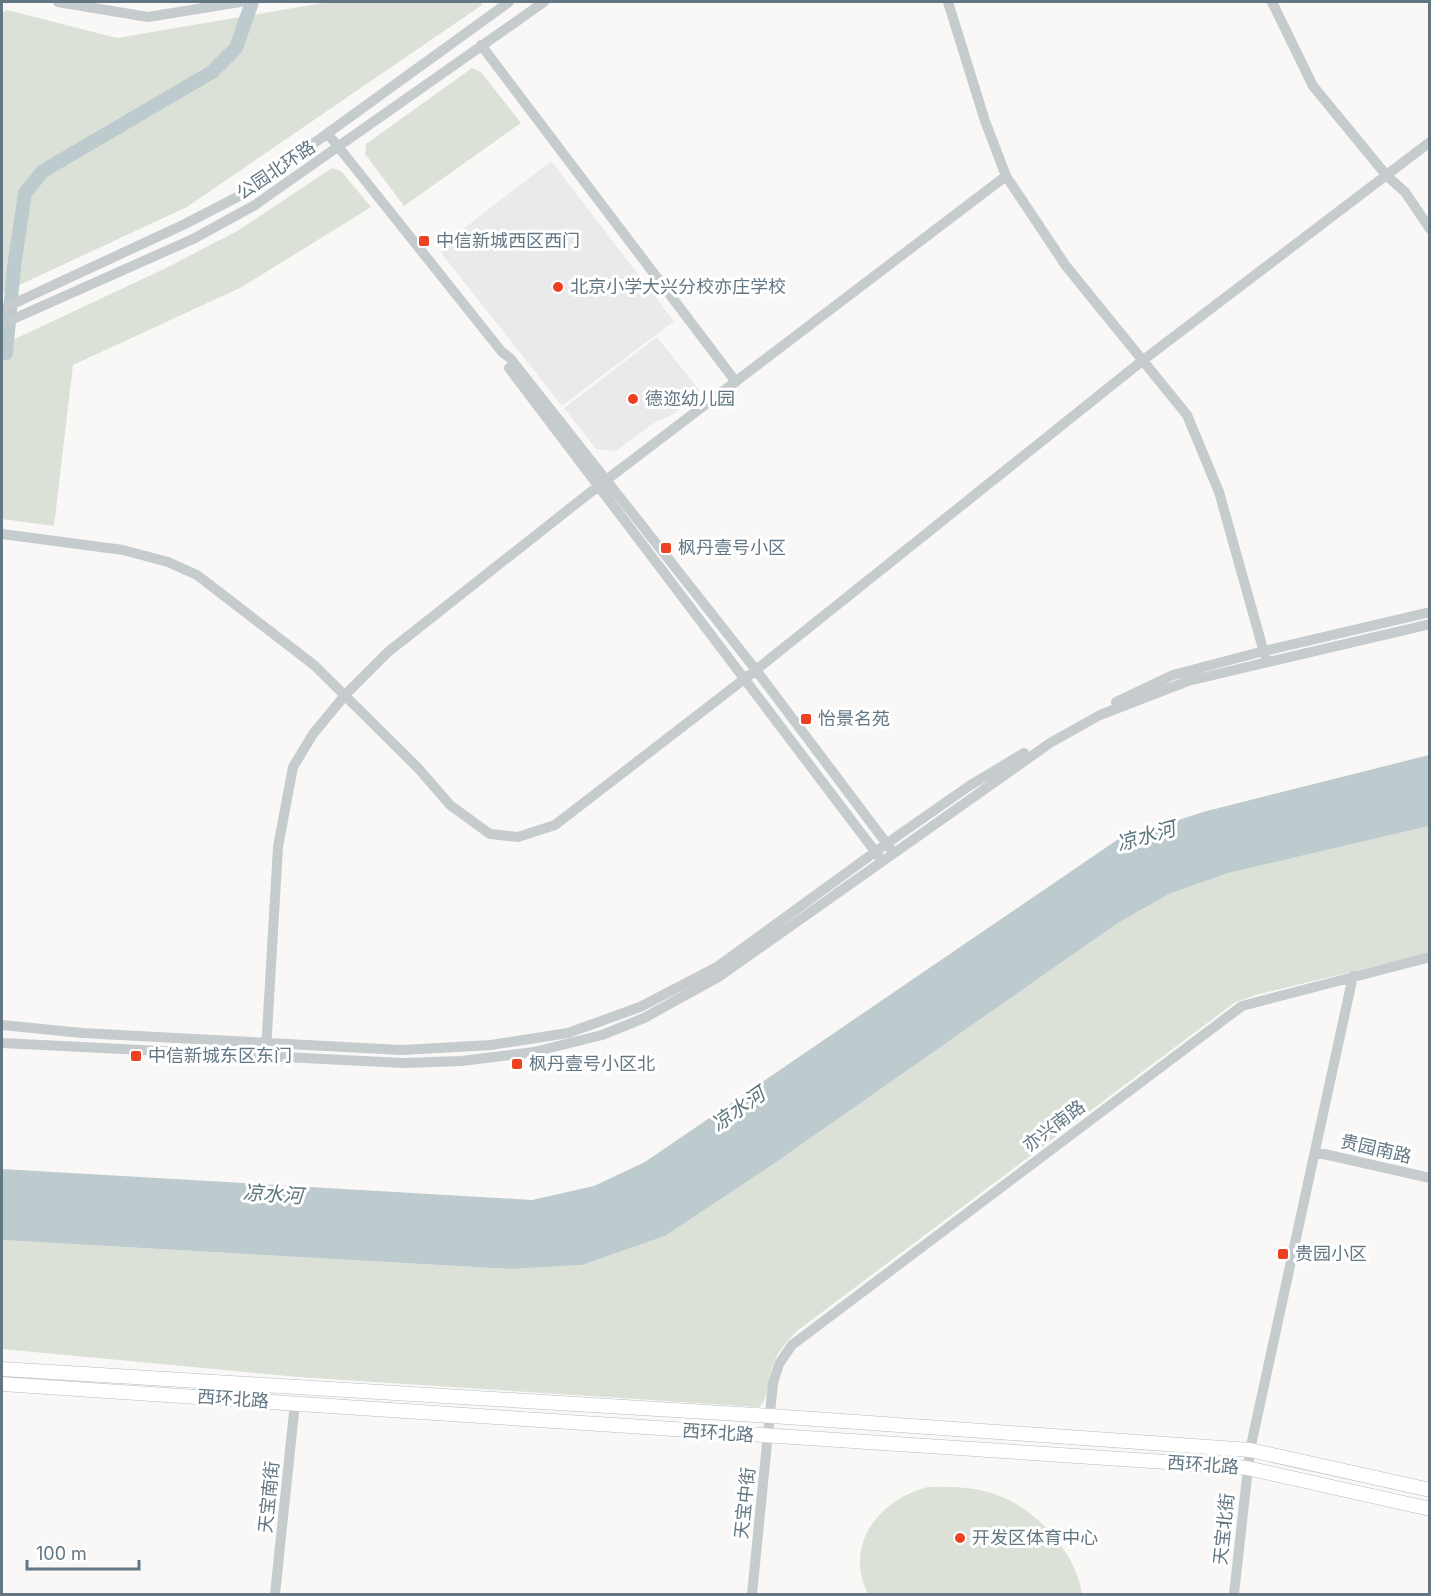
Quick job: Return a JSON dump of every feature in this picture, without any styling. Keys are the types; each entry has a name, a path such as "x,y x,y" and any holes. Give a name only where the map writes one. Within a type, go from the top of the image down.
{"main road":[{"name":"西环北路","path":"2,1369 772,1416 1250,1450 1430,1490"},
{"name":"西环北路","path":"2,1384 1247,1468 1430,1509"}],"street":[{"path":"58,2 148,17 240,2"},
{"name":"公园北环路","path":"2,324 193,239 255,206 544,2"},
{"path":"948,2 985,121 1006,176 1066,267 1187,416 1219,492 1267,663"},
{"path":"1272,2 1313,86 1387,176 1405,192 1430,229"},
{"name":"公园北环路","path":"2,309 185,224 245,193 504,3"},
{"path":"481,45 736,382"},
{"path":"328,134 502,352 504,362 756,670 893,853"},
{"path":"2,534 123,550 168,562 197,574 266,626 346,694 418,768 450,805 490,834 518,837 555,825 756,670 1142,361 1430,142"},
{"path":"265,1057 278,847 293,767 313,734 346,694 388,652 602,484 1006,176"},
{"path":"602,484 879,857"},
{"path":"2,1043 404,1063 462,1061 534,1052 602,1035 644,1018 720,976 879,857 886,844 969,786 1086,716 1173,675 1430,612"},
{"path":"2,1025 82,1033 402,1050 457,1048 568,1033 640,1007 717,967 879,857 893,853 1050,743 1100,715 1188,681 1430,624"},
{"name":"亦兴南路","path":"772,1416 773,1383 779,1364 792,1345 832,1312 1242,1006 1430,957"},
{"name":"天宝北街","path":"1234,1594 1250,1450 1353,976"},
{"name":"贵园南路","path":"1315,1152 1430,1178"},
{"name":"天宝南街","path":"275,1594 295,1402"},
{"name":"天宝中街","path":"752,1594 772,1416"}],"shaded area":[{"path":"328,2 481,2 482,5 187,207 2,293 2,13 7,10 117,38"},
{"path":"472,68 481,72 521,123 404,206 365,154 366,144"},
{"name":"北京小学大兴分校亦庄学校","path":"551,161 674,321 562,406 442,254 441,246"},
{"path":"332,168 341,171 371,207 242,287 73,365 54,526 2,519 2,345 166,268 239,230"},
{"name":"德迩幼儿园","path":"657,337 700,391 672,415 657,421 616,451 596,449 564,408"},
{"path":"1429,826 1429,953 1255,995 1234,1003 797,1331 776,1358 765,1398 759,1407 298,1377 2,1349 2,1240 510,1269 582,1265 665,1236 772,1165 1118,923 1169,894 1228,873"},
{"name":"开发区体育中心","path":"928,1487 980,1490 997,1495 1026,1511 1052,1534 1063,1548 1072,1563 1082,1594 868,1594 861,1576 860,1558 863,1541 871,1526 881,1513 895,1502"}],"water":[{"name":"凉水河","path":"1429,755 1429,826 1228,873 1169,894 1118,923 772,1165 665,1236 582,1265 510,1269 2,1240 2,1169 532,1200 594,1186 645,1162 1117,840 1203,812"}],"waterway":[{"path":"6,353 14,267 25,193 43,171 212,72 236,48 252,2"}],"place":[{"name":"中信新城西区西门","path":"424,241"},
{"name":"北京小学大兴分校亦庄学校","path":"558,287"},
{"name":"德迩幼儿园","path":"633,399"},
{"name":"枫丹壹号小区","path":"666,548"},
{"name":"怡景名苑","path":"806,719"},
{"name":"中信新城东区东门","path":"136,1056"},
{"name":"枫丹壹号小区北","path":"517,1064"},
{"name":"贵园小区","path":"1283,1254"},
{"name":"开发区体育中心","path":"960,1538"}]}
